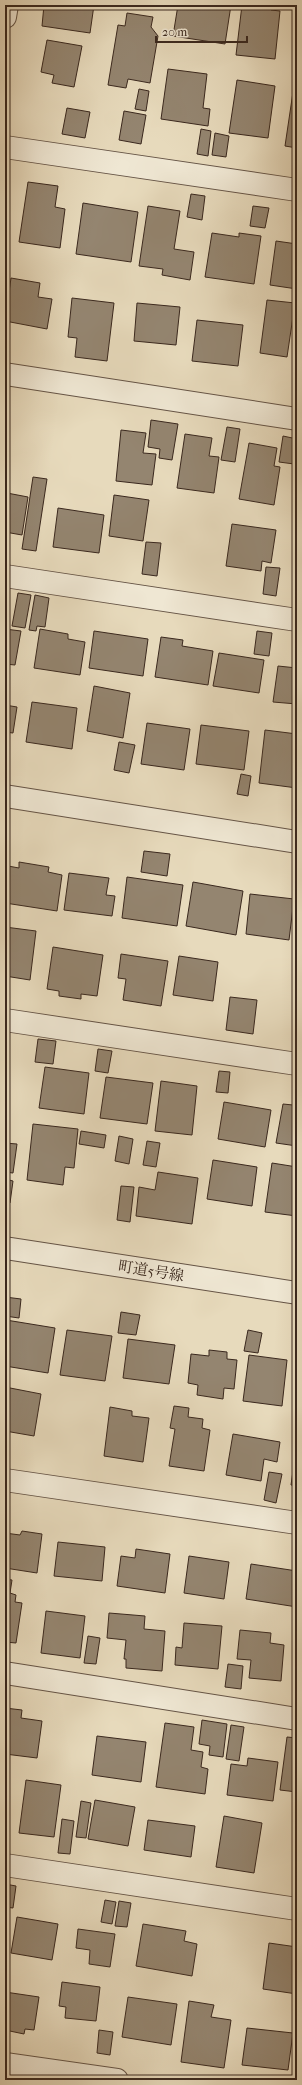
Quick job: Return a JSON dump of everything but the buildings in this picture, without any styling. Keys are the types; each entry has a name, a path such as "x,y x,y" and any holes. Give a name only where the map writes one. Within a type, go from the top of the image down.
{"street":[{"path":"5,18 7,5"},
{"path":"5,146 297,190"},
{"path":"5,374 297,419"},
{"path":"5,576 297,620"},
{"path":"5,796 297,842"},
{"path":"5,1020 297,1064"},
{"name":"町道5号線","path":"5,1248 297,1293"},
{"path":"5,1480 297,1523"},
{"path":"5,1673 297,1719"},
{"path":"5,1865 297,1909"},
{"path":"5,2064 117,2080"}]}
